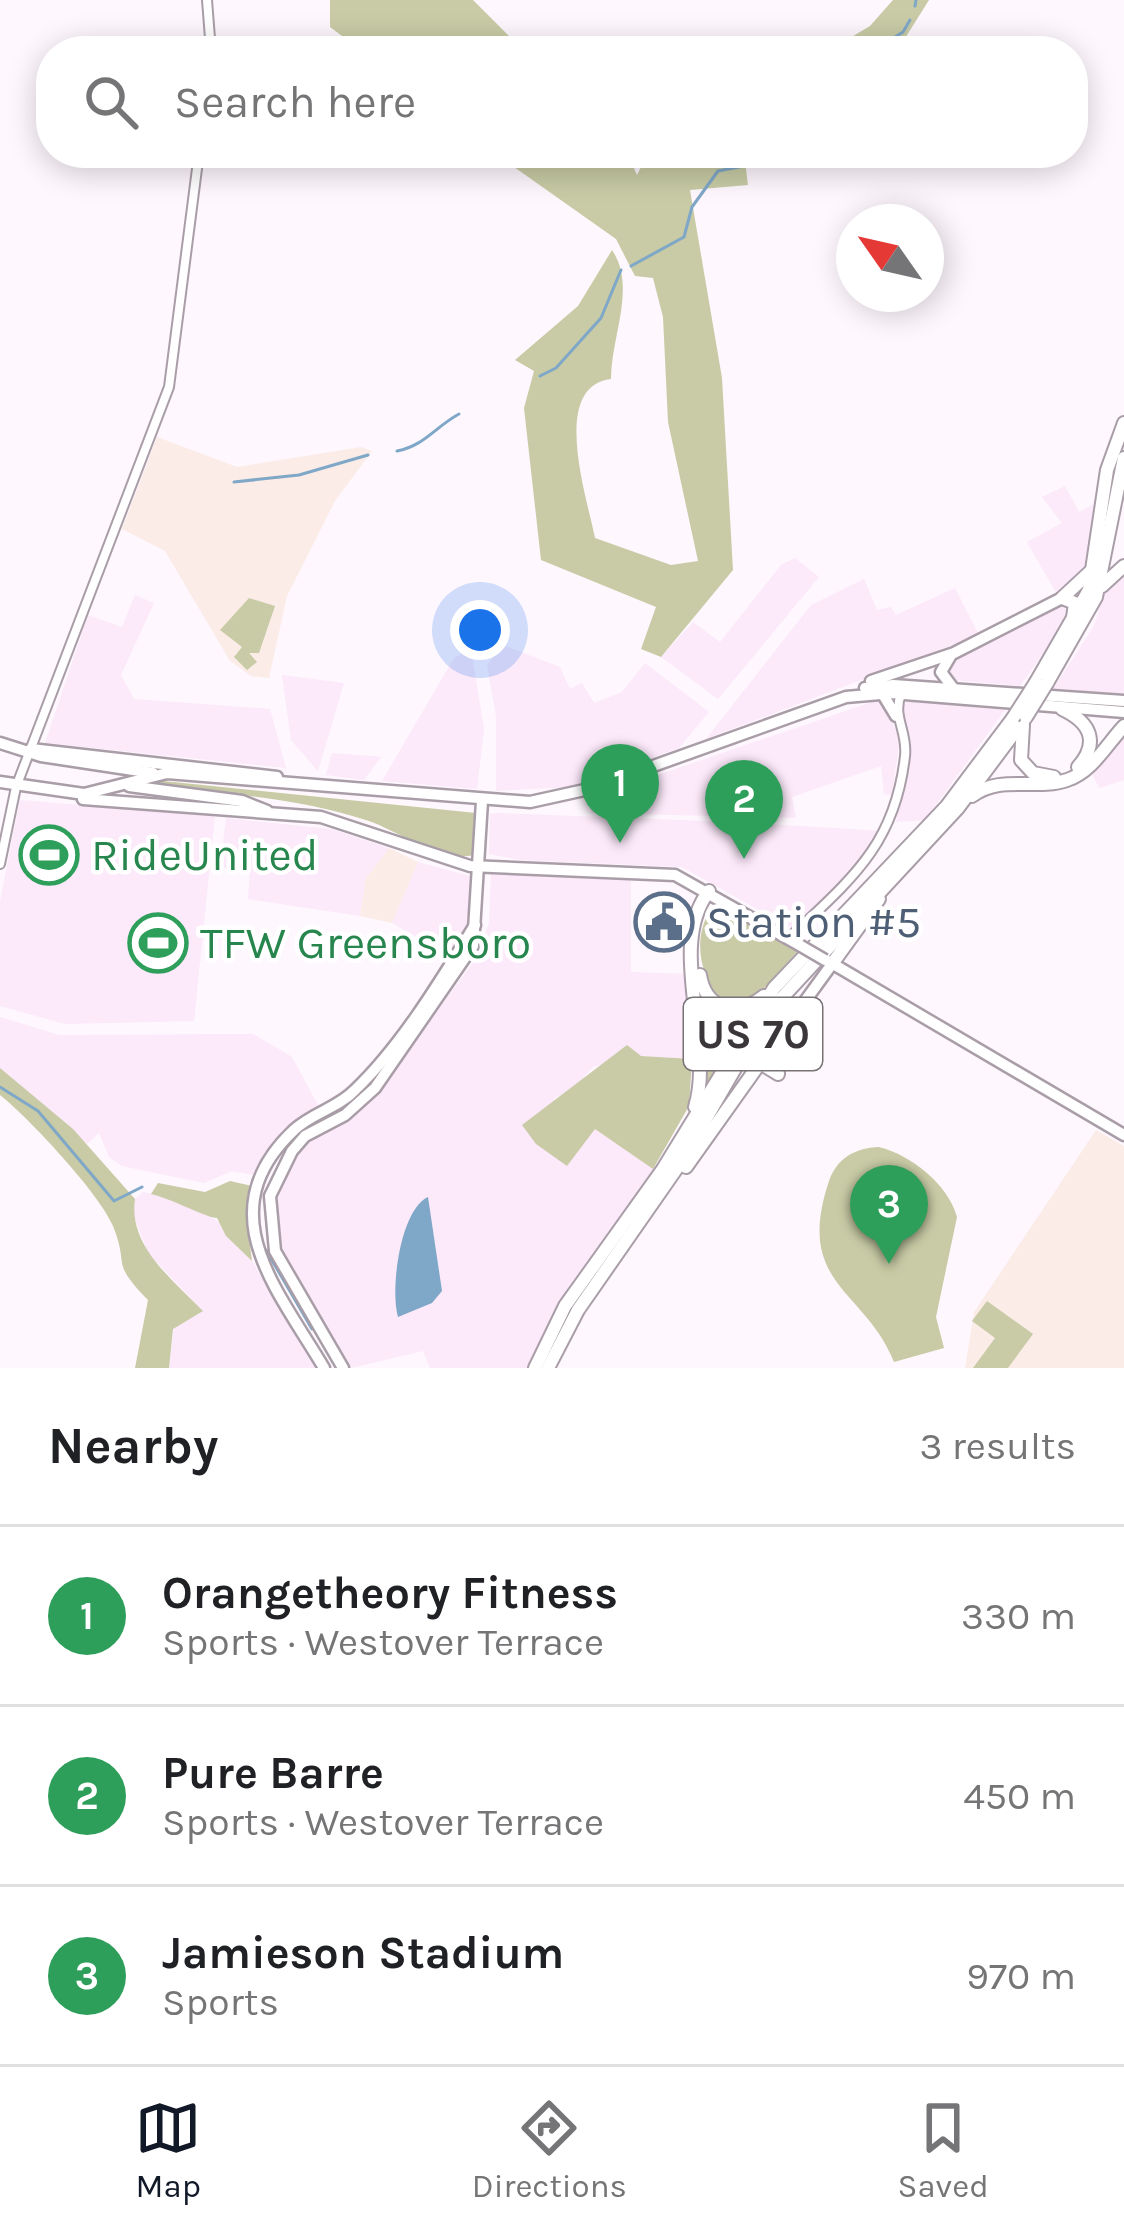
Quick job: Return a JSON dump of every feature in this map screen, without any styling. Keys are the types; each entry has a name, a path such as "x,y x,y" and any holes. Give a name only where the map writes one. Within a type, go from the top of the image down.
{"highway":[{"name":"US 70","path":"1042,682 1095,564 1107,470 1124,423"},
{"name":"US 70","path":"551,1368 566,1330 644,1219 766,1015 923,847 1019,718 1094,604 1124,458"},
{"path":"1111,525 1124,551"},
{"path":"1062,598 1079,587 1095,564"},
{"path":"1094,604 1104,581 1124,566"},
{"path":"1062,598 1076,605 1071,625"},
{"path":"1019,718 1021,760 1039,776 1054,777 1080,766 1091,740 1081,718 1062,709"},
{"path":"952,808 990,785 1044,784 1079,775 1124,726"},
{"name":"US 70","path":"535,1368 565,1306 687,1129 774,988 906,848 952,808"},
{"path":"829,962 897,874"},
{"path":"709,892 698,932 705,993 717,1004 738,1010 774,988"},
{"path":"687,1129 700,1078 692,928 709,892"},
{"path":"644,1219 760,1063 778,1074"}],"main road":[{"path":"846,697 954,653 1062,598"},
{"path":"954,653 941,672 954,689"},
{"path":"903,690 914,669"},
{"path":"858,689 954,689 1124,701"},
{"path":"31,749 41,756 153,773 530,802 573,794 846,697 903,690 1124,712"},
{"path":"882,693 896,716"},
{"path":"0,742 301,783"},
{"path":"126,785 177,768 274,777"},
{"path":"0,782 147,805 335,820 430,857 481,866 675,875 1124,1135"},
{"path":"67,793 126,785 267,811"},
{"path":"0,791 16,787"},
{"path":"147,805 152,794 190,794"},
{"path":"343,1368 275,1251 270,1196 292,1150 305,1136 358,1106 375,1088 473,946 482,801"},
{"path":"324,1368 257,1252 252,1210 257,1186 290,1135 354,1092 477,922"},
{"path":"760,1063 829,962"},
{"path":"778,1074 787,1026"}],"street":[{"path":"207,0 210,36"},
{"path":"0,864 16,787 169,387 197,168"},
{"path":"788,939 857,873 888,830 906,744 896,716 903,690"}],"shaded area":[{"path":"157,437 237,467 361,447 372,451 335,501 287,596 269,678 251,676 230,661 165,551 122,529"},
{"path":"1065,486 1079,512 1096,503 1087,567 1076,584 1057,594 1027,542 1062,523 1042,497"},
{"path":"795,558 819,577 718,699 661,657 693,622 720,642 781,565"},
{"path":"1124,571 1124,694 1053,689 1094,626 1107,585"},
{"path":"864,579 877,610 891,607 896,615 955,588 979,635 706,739 811,605"},
{"path":"135,595 154,603 121,675 134,699 270,709 286,768 45,743 88,615 122,627"},
{"path":"1064,603 1071,614 1020,686 953,680 947,672 952,662"},
{"path":"503,645 560,667 570,689 582,683 594,703 622,692 645,663 709,712 679,748 569,787 496,791 496,716 487,665"},
{"path":"471,649 484,729 477,789 382,781 454,658"},
{"path":"282,675 344,683 318,771 291,740"},
{"path":"881,699 900,739 892,795 884,794 881,766 792,797 796,818 592,813 587,799"},
{"path":"910,700 1005,710 925,820 896,822 909,755 900,709"},
{"path":"1124,730 1124,780 1099,788 1090,769"},
{"path":"332,753 381,757 364,780 326,775"},
{"path":"20,800 215,816 194,1021 65,1024 0,1006 0,901"},
{"path":"490,814 883,831 860,864 791,928 682,867 520,860 489,854"},
{"path":"226,818 331,829 389,848 366,878 360,916 248,899 250,871 220,868"},
{"path":"389,848 418,862 392,923 360,916 366,878"},
{"path":"418,862 473,877 470,925 448,956 392,923"},
{"path":"491,873 631,879 631,972 687,974 692,1059 641,1056 593,1067 575,1087 554,1099 567,1166 595,1128 653,1169 569,1286 527,1368 430,1368 423,1351 351,1368 284,1255 275,1213 280,1186 291,1161 310,1139 371,1100 475,960 489,923"},
{"path":"0,1017 59,1035 253,1034 292,1057 319,1107 283,1131 253,1175 232,1171 204,1183 122,1166 109,1157 99,1133 87,1144 0,1068"},
{"path":"1096,1130 1124,1146 1124,1368 965,1368 974,1312"},
{"path":"143,1192 186,1202 225,1226 226,1236 252,1261 317,1368 169,1368 174,1328 202,1310 148,1253 133,1214 135,1199"}],"green space":[{"path":"330,0 473,0 509,36 342,36 330,27"},
{"path":"893,0 929,0 906,36 853,36 870,26"},
{"path":"515,168 634,168 637,175 640,168 746,168 748,185 690,190 722,378 733,570 661,657 641,649 656,607 541,560 524,408 534,371 515,360 578,306 612,250 623,296 611,379 592,386 581,402 577,423 581,473 595,538 671,565 698,561 668,422 663,317 653,278 635,276 616,239"},
{"path":"249,598 275,606 259,653 249,653 257,662 247,670 234,657 242,647 220,630"},
{"path":"154,780 476,813 474,855 435,851 369,821 315,806 145,785"},
{"path":"714,905 797,952 753,1000 722,1004 703,969 702,930"},
{"path":"698,984 700,991 749,1011 702,1095"},
{"path":"627,1045 641,1056 692,1059 689,1106 653,1169 595,1129 567,1166 536,1144 522,1125"},
{"path":"0,1068 73,1129 135,1199 138,1232 146,1247 203,1311 173,1329 169,1368 135,1368 148,1300 124,1270 113,1226 94,1195 0,1095"},
{"path":"879,1147 927,1173 946,1193 957,1217 936,1317 944,1348 894,1362 838,1283 820,1243 832,1173 848,1156"},
{"path":"230,1181 252,1186 247,1222 252,1261 226,1236 217,1218 151,1194 158,1183 205,1192"},
{"path":"987,1301 1033,1334 1008,1368 973,1368 995,1338 972,1321"}],"water":[{"path":"428,1197 442,1291 432,1303 398,1317 395,1288 404,1233 418,1205"}],"waterway":[{"path":"915,6 916,0"},
{"path":"897,36 910,20"},
{"path":"631,266 684,237 692,207 718,171 734,168"},
{"path":"540,376 556,368 601,318 621,270"},
{"path":"397,451 422,441 459,414"},
{"path":"234,482 299,475 368,455"},
{"path":"0,1087 38,1111 114,1201 142,1187"},
{"path":"266,1250 312,1329"}],"place":[{"name":"Orangetheory Fitness","path":"620,843"},
{"name":"RideUnited","path":"49,855"},
{"name":"Pure Barre","path":"744,859"},
{"name":"Station #5","path":"664,922"},
{"name":"TFW Greensboro","path":"158,943"},
{"name":"Jamieson Stadium","path":"889,1264"}]}
